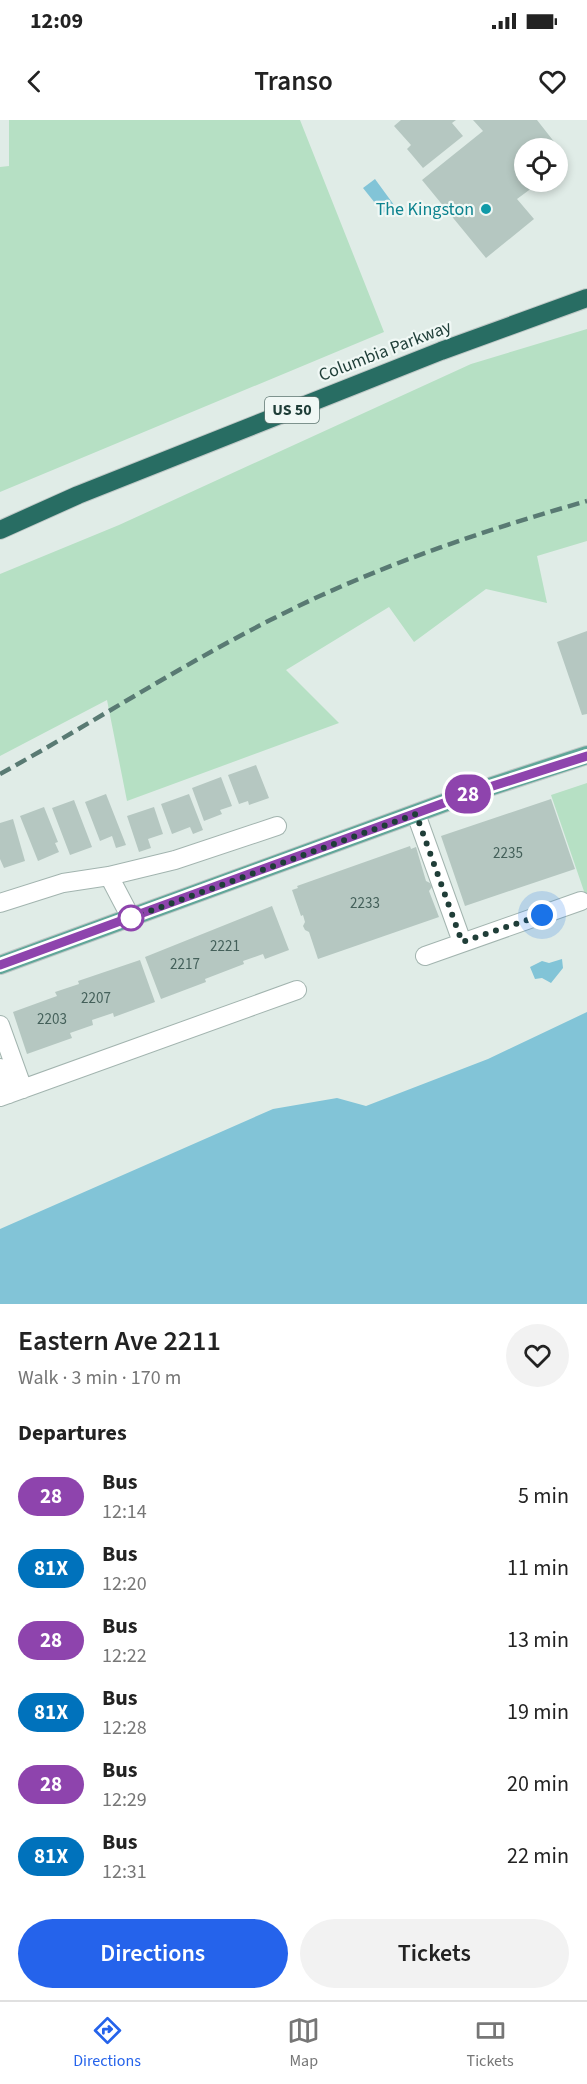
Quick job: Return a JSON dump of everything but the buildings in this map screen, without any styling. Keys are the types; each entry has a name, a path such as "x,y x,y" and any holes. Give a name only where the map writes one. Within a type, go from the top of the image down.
{"highway":[{"name":"Columbia Parkway","path":"0,530 78,495 430,355 587,298"}],"main road":[{"path":"0,965 474,792 587,756"}],"lane":[{"path":"416,814 462,942"},
{"path":"0,903 63,883 109,876 175,860 277,826"},
{"path":"109,876 130,918"},
{"path":"425,956 581,901"},
{"path":"10,1094 297,990"},
{"path":"0,1025 10,1094"},
{"path":"0,1068 10,1094"}],"green space":[{"path":"9,120 300,120 384,332 0,492 0,167 9,166"},
{"path":"587,329 587,541 537,556 547,603 486,589 414,642 389,607 286,670 339,723 127,801 107,700 0,756 0,574 119,525 471,364"},
{"path":"587,783 587,900 551,795"}],"water":[{"path":"375,179 394,205 383,213 363,188"},
{"path":"562,959 563,968 551,983 542,978 535,979 530,967 542,961 549,963"},
{"path":"587,1012 587,1304 0,1304 0,1229 273,1109 337,1098 366,1106 488,1059"}],"railway":[{"path":"0,774 199,658 322,595 453,543 587,501"}],"bus line":[{"name":"28","path":"0,965 474,792 587,756"}],"place":[{"name":"The Kingston","path":"486,209"}],"route":[{"path":"131,918 416,814 462,942 542,915"}]}
